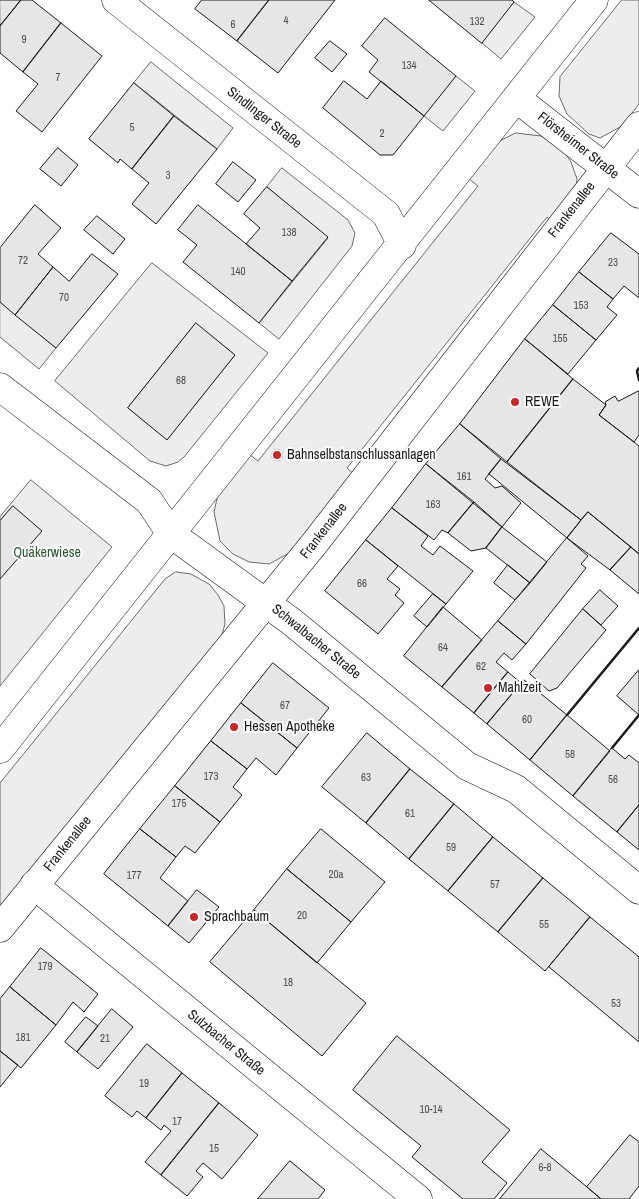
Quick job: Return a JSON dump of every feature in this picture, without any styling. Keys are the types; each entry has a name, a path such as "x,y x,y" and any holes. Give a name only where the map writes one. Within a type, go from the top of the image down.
{"street":[{"name":"Sindlinger Straße","path":"116,0 386,214 402,244"},
{"path":"0,749 594,0"},
{"name":"Flörsheimer Straße","path":"516,98 639,194"},
{"name":"Frankenallee","path":"0,928 267,603 639,126"},
{"name":"Schwalbacher Straße","path":"0,387 149,501 171,534 267,603 467,766 516,789 639,890"},
{"name":"Sulzbacher Straße","path":"34,885 418,1199"}],"shaded area":[{"path":"622,0 639,0 639,104 622,126 600,138 589,134 567,114 559,96 560,77"},
{"path":"514,2 535,17 501,59 482,43"},
{"path":"151,62 233,128 217,149 134,83"},
{"path":"456,76 475,91 443,131 424,116"},
{"path":"516,133 541,136 564,151 571,162 577,179 576,193 554,223 547,217 347,468 356,476 293,551 269,564 249,562 233,554 220,541 214,512 218,494 249,454 258,461 478,186 468,178 496,143"},
{"path":"282,168 348,220 355,233 352,246 279,339 259,323 328,238 267,187"},
{"path":"152,263 268,353 184,457 178,462 166,466 150,461 55,381","holes":["196,324 235,355 167,439 128,408"]},
{"path":"0,302 56,348 39,369 0,337"},
{"name":"Quäkerwiese","path":"31,480 112,547 0,686 0,517"},
{"path":"176,572 191,574 209,584 218,595 224,606 225,624 219,645 0,917 0,783 165,579"}],"building":[{"path":"0,0 21,0 0,26"},
{"path":"21,0 32,0 61,23 23,72 0,53 0,26"},
{"path":"202,0 269,0 237,41 195,9"},
{"path":"269,0 335,0 278,73 237,41"},
{"path":"429,0 512,0 514,2 482,43"},
{"path":"385,18 456,76 424,116 369,72 378,60 362,46"},
{"path":"61,23 102,56 42,132 16,111 38,84 23,72"},
{"path":"330,41 347,54 332,72 315,58"},
{"path":"344,81 367,99 381,81 424,116 393,155 380,155 323,108"},
{"path":"134,83 174,116 132,169 120,159 118,163 89,139"},
{"path":"174,116 217,149 156,224 132,204 149,183 132,169"},
{"path":"58,148 78,165 61,186 40,169"},
{"path":"233,162 256,180 238,202 216,184"},
{"path":"267,187 328,237 292,281 246,244 260,228 244,214"},
{"path":"35,205 61,228 38,254 53,267 15,315 0,302 0,248"},
{"path":"198,205 292,281 259,323 183,262 197,245 178,230"},
{"path":"97,216 125,239 113,254 84,230"},
{"path":"611,233 639,254 639,298 624,286 613,299 579,272"},
{"path":"92,254 118,274 56,348 15,315 53,267 69,281"},
{"path":"579,272 613,299 607,307 617,315 596,340 553,305"},
{"path":"553,305 596,340 568,374 525,339"},
{"path":"196,323 235,355 167,440 128,408"},
{"path":"525,339 573,379 507,462 460,424"},
{"path":"573,379 606,405 599,415 639,446 639,554 588,512 581,520 507,462"},
{"path":"639,391 639,435 634,442 599,415 606,405 605,402 615,396 618,401"},
{"path":"460,424 501,459 485,479 495,488 502,486 521,503 502,527 426,464"},
{"name":"Bahnselbstanschlussanlagen","path":"277,449 283,455 277,461 271,455"},
{"path":"501,459 581,520 567,538 489,474"},
{"path":"426,464 474,502 448,533 442,530 434,540 392,508"},
{"path":"474,502 502,527 486,548 471,551 448,533"},
{"path":"13,506 42,531 0,579 0,521"},
{"path":"392,508 428,536 421,546 433,555 440,546 473,571 446,604 366,540"},
{"path":"588,512 631,547 610,570 567,538"},
{"path":"502,527 547,562 530,583 486,548"},
{"path":"567,538 588,556 581,564 586,568 526,644 498,621"},
{"path":"366,540 398,566 387,579 400,589 395,595 404,603 378,634 325,591"},
{"path":"631,547 639,554 639,594 610,570"},
{"path":"508,565 530,583 515,600 494,583"},
{"path":"600,590 618,606 601,625 583,609"},
{"path":"433,594 446,604 427,627 414,616"},
{"path":"443,607 482,640 442,687 404,656"},
{"path":"583,609 606,630 557,688 549,691 530,674"},
{"path":"498,621 526,644 512,660 504,653 496,662 508,672 474,713 442,687"},
{"path":"273,663 329,708 297,748 241,703"},
{"path":"639,670 639,715 617,696"},
{"path":"508,672 521,683 487,724 474,713"},
{"path":"524,680 567,715 530,760 487,724"},
{"path":"241,703 297,748 276,775 256,758 247,769 211,741"},
{"path":"567,715 610,751 573,796 530,760"},
{"path":"367,733 410,769 366,823 322,787"},
{"path":"211,741 247,769 233,787 242,795 220,822 175,786"},
{"path":"612,748 625,759 629,755 639,763 639,805 617,832 573,796"},
{"path":"410,769 454,804 409,859 366,823"},
{"path":"175,786 220,822 195,853 185,846 176,857 140,829"},
{"path":"454,804 493,837 448,891 409,859"},
{"path":"639,805 639,850 617,832"},
{"path":"140,829 176,857 160,878 188,901 168,926 104,874"},
{"path":"321,829 385,882 351,922 287,869"},
{"path":"493,837 543,878 498,932 448,891"},
{"path":"287,869 351,922 317,963 254,910"},
{"path":"543,878 590,917 545,971 498,932"},
{"name":"Sprachbaum","path":"197,890 219,907 189,943 168,926"},
{"path":"254,910 366,1003 322,1056 210,962"},
{"path":"590,917 639,957 639,1042 549,967"},
{"path":"41,948 98,994 84,1012 73,1002 56,1025 10,987"},
{"path":"10,987 56,1025 21,1068 0,1051 0,999"},
{"path":"112,1009 133,1027 98,1069 77,1052"},
{"path":"86,1017 98,1026 77,1052 65,1042"},
{"path":"397,1036 510,1130 482,1162 507,1183 494,1199 463,1199 412,1157 421,1146 353,1090"},
{"path":"147,1044 182,1073 146,1118 137,1111 132,1117 105,1096"},
{"path":"0,1051 18,1065 0,1087"},
{"path":"182,1073 219,1103 161,1175 145,1162 171,1131 164,1125 161,1130 146,1118"},
{"path":"219,1103 258,1135 222,1179 203,1163 196,1171 203,1177 187,1196 161,1175"},
{"path":"630,1135 639,1142 639,1186 629,1199 601,1199 587,1187"},
{"path":"541,1149 587,1187 601,1199 500,1199"},
{"path":"290,1161 325,1190 318,1199 258,1199"}],"wall":[{"path":"639,368 637,371 639,380"},
{"path":"567,715 639,628"},
{"path":"612,748 639,715"}],"place":[{"name":"REWE","path":"515,402"},
{"name":"Bahnselbstanschlussanlagen","path":"277,455"},
{"name":"Mahlzeit","path":"488,688"},
{"name":"Hessen Apotheke","path":"234,727"},
{"name":"Sprachbaum","path":"194,917"}]}
